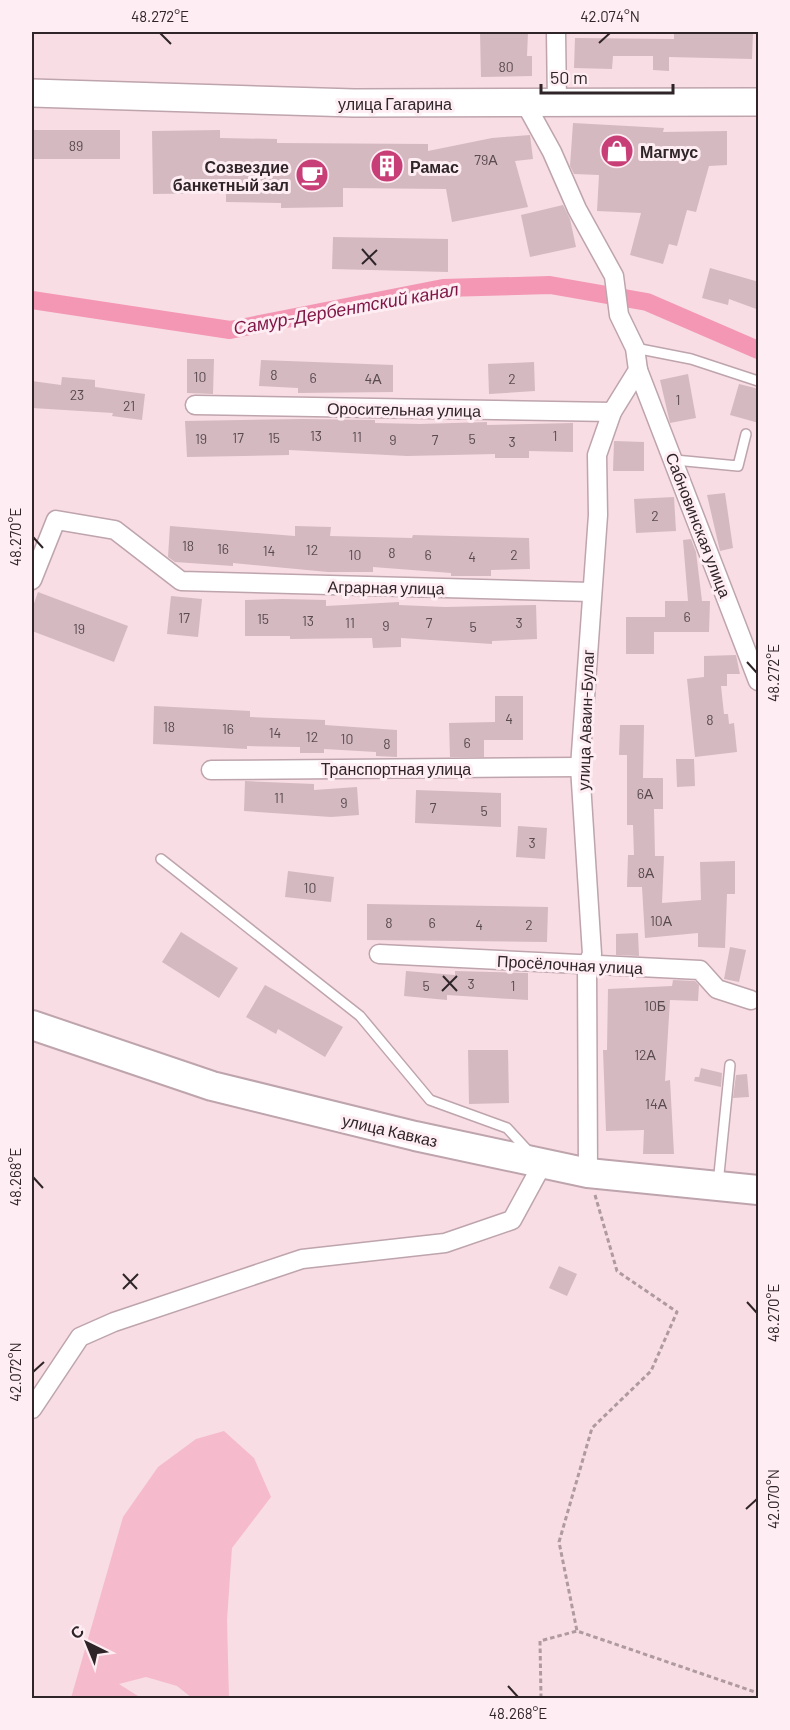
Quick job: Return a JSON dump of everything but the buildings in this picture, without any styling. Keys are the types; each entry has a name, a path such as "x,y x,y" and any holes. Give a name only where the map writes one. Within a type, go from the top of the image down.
{"highway":[{"name":"улица Кавказ","path":"32,1025 212,1086 415,1136 588,1173 759,1190"}],"main road":[{"name":"улица Гагарина","path":"32,93 354,103 759,102"}],"street":[{"path":"556,32 557,104"},
{"path":"525,103 552,152 577,209 614,276 619,315 635,348 638,370"},
{"name":"улица Аваин-Булаг","path":"588,1173 587,964 592,954 580,767 598,515 597,455 612,412 638,370"},
{"name":"Сабновинская улица","path":"638,370 675,460 759,681"},
{"name":"Оросительная улица","path":"195,405 612,412"},
{"name":"Аграрная улица","path":"32,580 56,520 115,530 181,581 591,592"},
{"name":"Транспортная улица","path":"212,770 580,767"},
{"name":"Просёлочная улица","path":"379,954 700,970 717,988 751,1000"},
{"path":"32,1408 80,1337 214,1287 302,1258 444,1243 512,1220 540,1163"}],"lane":[{"path":"635,348 691,359 759,381"},
{"path":"675,460 738,466 747,434"},
{"path":"161,858 360,1016 430,1100 507,1128 540,1163"},
{"path":"718,1186 730,1065"}],"path":[{"path":"577,1631 559,1542 592,1428 651,1371 677,1312 617,1271 588,1173"},
{"path":"541,1698 540,1641 577,1631 759,1693"}],"shaded area":[{"path":"224,1431 254,1458 271,1497 232,1548 227,1620 229,1698 192,1698 177,1686 146,1677 119,1684 141,1698 71,1698 123,1517 158,1467 196,1439"}],"waterway":[{"name":"Самур-Дербентский канал","path":"32,300 230,330 443,288 550,285 647,302 758,350"}],"place":[{"name":"Магмус","path":"617,151"},
{"name":"Рамас","path":"387,166"},
{"name":"Созвездие банкетный зал","path":"312,175"}]}
